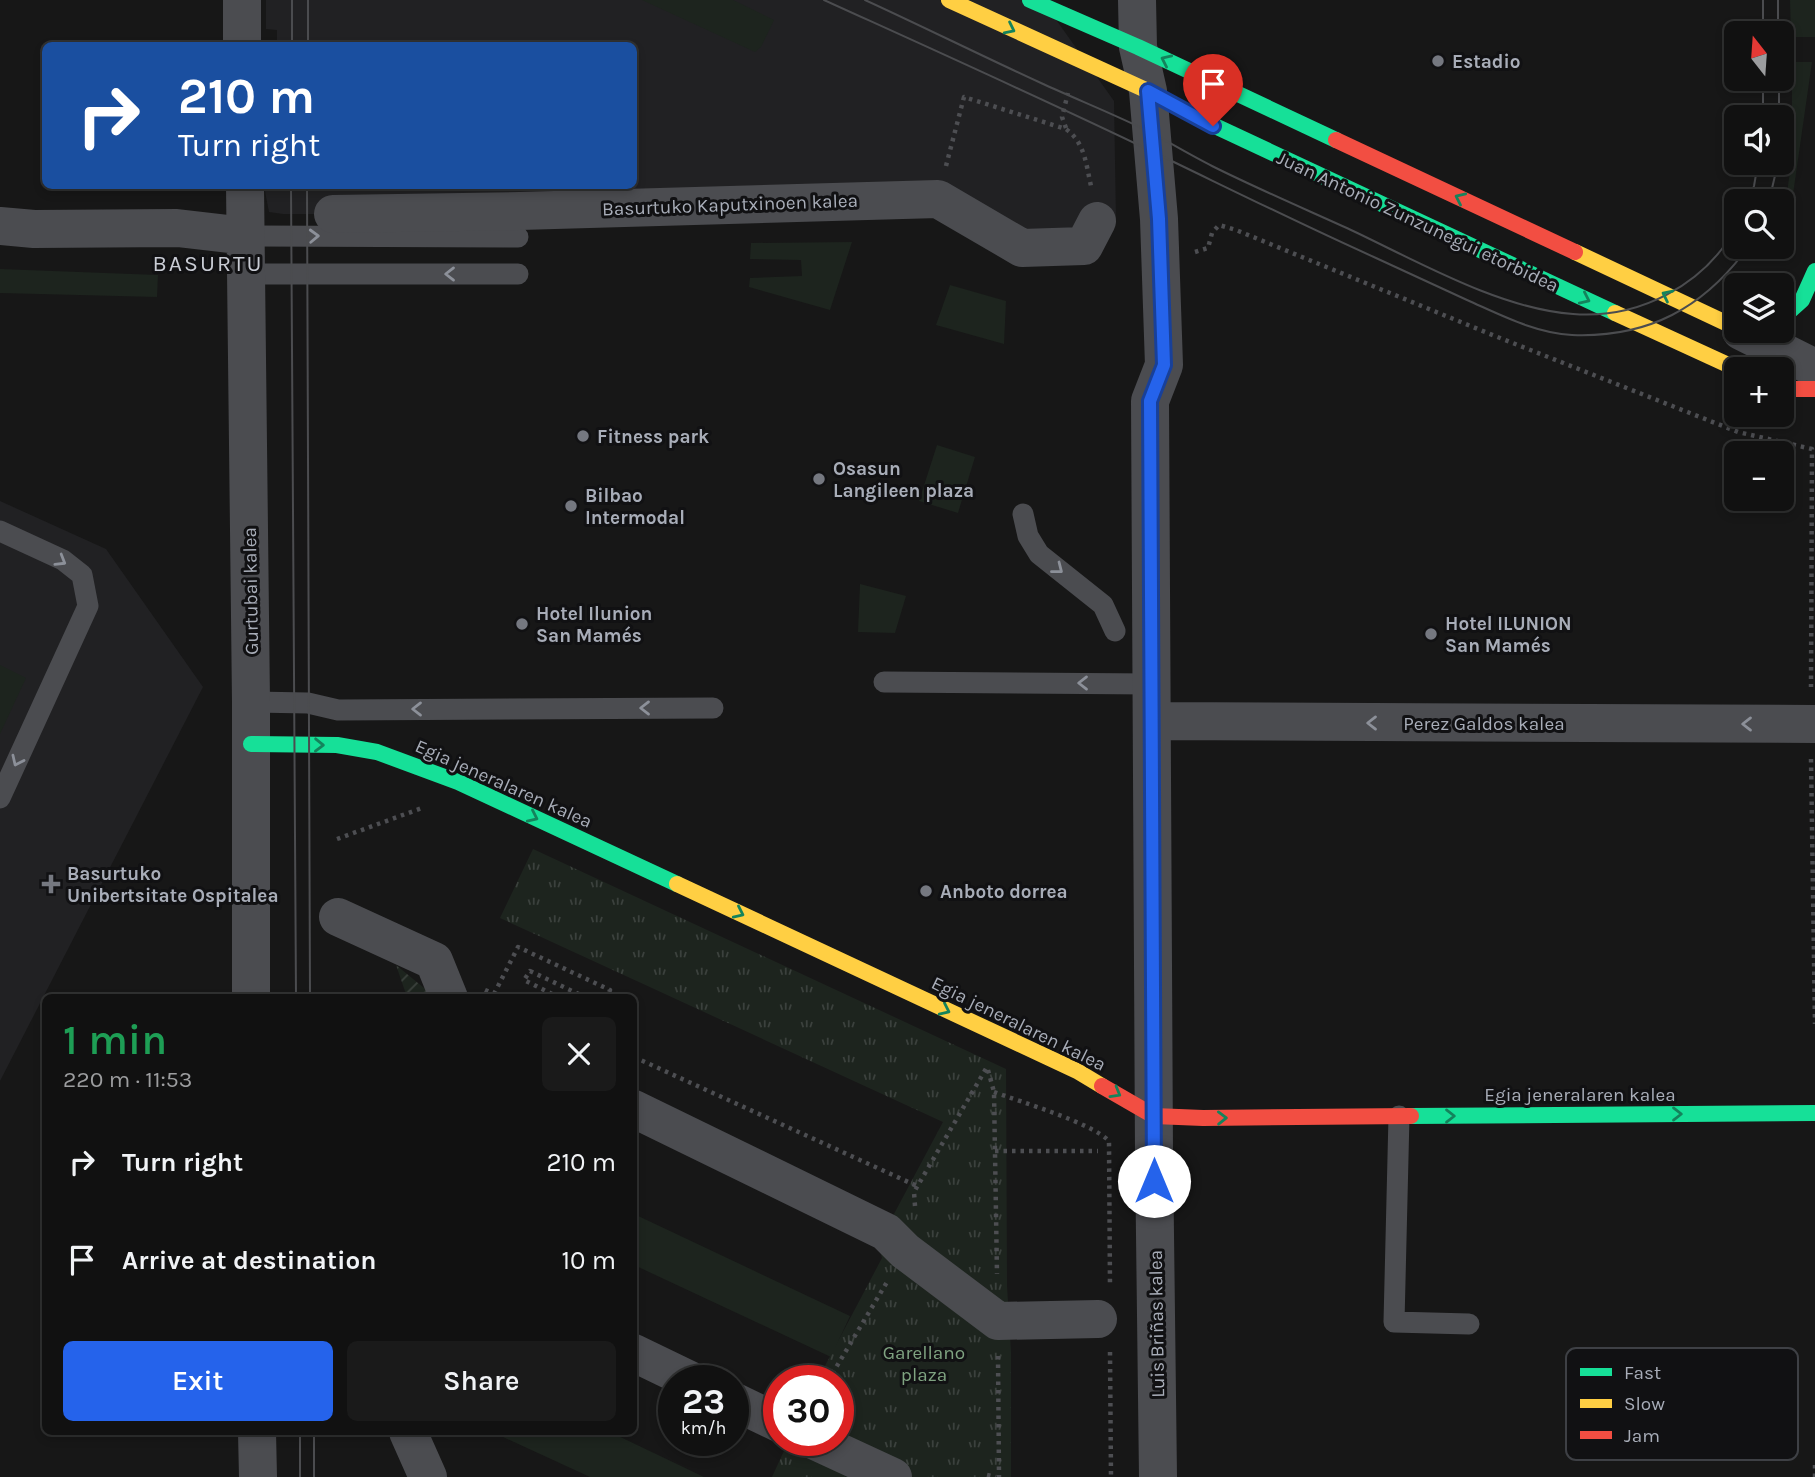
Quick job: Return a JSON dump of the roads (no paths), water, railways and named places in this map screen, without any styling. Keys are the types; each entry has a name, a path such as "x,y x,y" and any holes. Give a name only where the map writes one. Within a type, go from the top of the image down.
{"main road":[{"name":"Juan Antonio Zunzunegui etorbidea","path":"949,0 1148,91 1213,126 1724,363"},
{"name":"Juan Antonio Zunzunegui etorbidea","path":"1030,0 1138,47 1724,322"},
{"path":"1794,307 1802,300 1815,271"},
{"name":"Juan Antonio Zunzunegui etorbidea","path":"1794,383 1815,389"},
{"name":"Egia jeneralaren kalea","path":"251,744 337,745 377,752 458,782 1077,1071 1154,1116 1203,1118 1815,1113"}],"street":[{"name":"Luis Briñas kalea","path":"1138,0 1138,47 1148,91 1159,219 1164,365 1150,401 1157,1477"},
{"name":"Gurtubai kalea","path":"245,189 251,702 251,994"},
{"name":"Basurtuko Kaputxinoen kalea","path":"334,214 938,199 1022,248 1084,246 1097,221"},
{"path":"0,226 34,229 177,228 246,236"},
{"name":"Juan Antonio Zunzunegui etorbidea","path":"1752,343 1766,357"},
{"name":"Perez Galdos kalea","path":"1153,721 1812,724"},
{"path":"338,917 434,961 447,994"},
{"path":"637,1110 886,1232 913,1257 998,1321 1098,1319"},
{"path":"637,1354 659,1365"},
{"path":"257,1435 258,1477"},
{"path":"409,1435 428,1477"},
{"path":"848,1456 893,1477"}],"lane":[{"path":"246,236 518,237"},
{"path":"246,274 518,274"},
{"path":"1794,384 1815,408"},
{"path":"1023,514 1028,536 1039,554 1103,605 1115,631"},
{"path":"0,531 62,560 82,575 88,606 0,798"},
{"path":"884,682 1152,684"},
{"path":"251,702 308,703 338,710 713,708"},
{"path":"1399,1116 1394,1322 1469,1324"}],"tram line":[{"path":"292,0 292,42"},
{"path":"308,0 308,42"},
{"path":"824,0 1070,112 1467,300 1545,331 1600,335 1649,325 1693,302 1713,287 1738,259"},
{"path":"865,0 1138,126 1204,162 1431,269 1517,303 1573,314 1622,311 1667,295 1706,267 1724,246"},
{"path":"1763,0 1763,21"},
{"path":"1778,0 1778,21"},
{"path":"1763,91 1763,105"},
{"path":"1779,91 1779,105"},
{"path":"1753,189 1756,175"},
{"path":"1772,189 1775,175"},
{"path":"291,189 296,994"},
{"path":"307,189 310,994"},
{"path":"300,1435 300,1477"},
{"path":"314,1435 314,1477"}],"place":[{"name":"Estadio","path":"1438,61"},
{"name":"Fitness park","path":"583,436"},
{"name":"Osasun Langileen plaza","path":"819,479"},
{"name":"Bilbao Intermodal","path":"571,506"},
{"name":"Hotel Ilunion San Mamés","path":"522,624"},
{"name":"Hotel ILUNION San Mamés","path":"1431,634"},
{"name":"Basurtuko Unibertsitate Ospitalea","path":"51,884"},
{"name":"Anboto dorrea","path":"926,891"}],"district":[{"name":"BASURTU","path":"208,263"}],"park label":[{"name":"Garellano plaza","path":"924,1363"}]}
